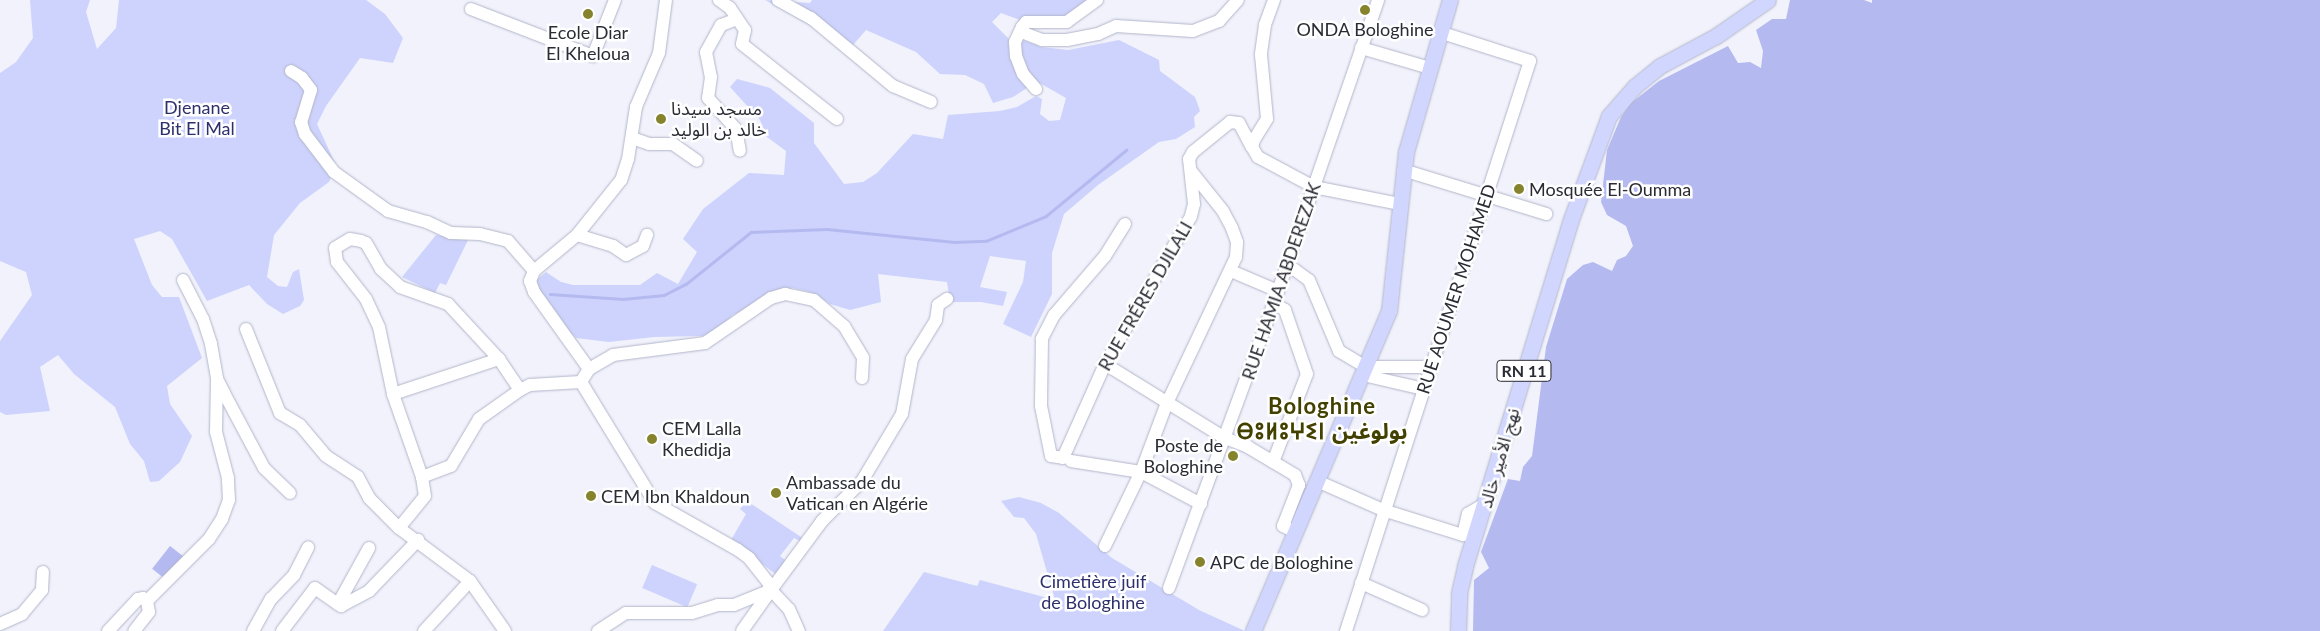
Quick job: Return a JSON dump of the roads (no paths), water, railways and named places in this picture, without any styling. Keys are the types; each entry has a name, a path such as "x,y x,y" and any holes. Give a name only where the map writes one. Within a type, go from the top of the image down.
{"main road":[{"path":"1253,631 1389,311 1403,170 1450,0"},
{"name":"نهج الأمير خالد","path":"1458,631 1459,593 1570,222 1609,116 1634,87 1660,66 1716,36 1768,0"}],"street":[{"path":"471,9 592,56 614,0"},
{"path":"589,369 534,292 530,282 534,271 577,235 621,180 632,138 636,107 659,53 666,0"},
{"path":"719,0 745,30 742,44 837,119"},
{"path":"778,0 811,18 894,86 931,102"},
{"path":"1036,89 1023,74 1016,56 1016,42 1022,27 1032,21 1067,22 1097,0"},
{"path":"1022,27 1029,37 1042,40 1098,34 1116,26 1193,31 1219,21 1238,0"},
{"path":"1274,0 1265,25 1261,55 1267,119 1252,147 1258,157 1314,187 1400,204"},
{"name":"RUE HAMIA ABDEREZAK","path":"1169,588 1276,297 1378,0"},
{"path":"737,19 721,25 706,52 711,77 708,98 736,129 740,152"},
{"name":"RUE AOUMER MOHAMED","path":"1348,630 1383,510 1530,61 1442,33"},
{"path":"1361,48 1430,68"},
{"path":"291,71 302,78 311,90 301,122 305,134 334,172 388,211 427,222 451,233 480,234 508,241 534,271"},
{"name":"RUE FRÉRES DJILALI","path":"1067,459 1105,364 1191,216 1194,204 1189,159 1193,152 1230,122 1239,123 1252,147"},
{"path":"632,138 650,144 673,144 697,161"},
{"path":"1403,170 1546,214"},
{"path":"1105,546 1140,472 1167,403 1231,271 1237,242 1232,228 1223,211 1191,171"},
{"path":"1124,224 1104,256 1054,316 1042,339 1040,386 1047,444 1051,456 1140,472 1201,504"},
{"path":"577,235 613,246 626,255 643,246 647,235"},
{"path":"399,528 426,496 422,477 393,394 385,344 371,308 337,262 335,248 350,240 366,243 381,269 400,287 448,304 499,359 520,390"},
{"path":"1285,268 1295,270 1309,280 1339,351 1365,371 1424,389"},
{"path":"1231,271 1276,297 1285,310 1307,374 1273,462"},
{"path":"147,601 209,539 222,519 228,500 228,478 216,432 217,379 212,344 203,319 183,280"},
{"path":"581,382 589,369 613,355 705,344 771,298 785,294 814,300 844,326 864,358 862,378"},
{"path":"742,631 769,586 822,521 862,481 902,414 907,373 912,359 936,320 938,305 947,299"},
{"path":"246,329 280,413 300,425 326,456 358,477 369,498 399,528 418,540 470,581 505,631"},
{"path":"393,394 499,359"},
{"path":"1105,364 1225,438 1273,462 1298,480 1283,526 1296,532"},
{"path":"1365,371 1430,367"},
{"path":"217,379 264,468 290,493"},
{"path":"581,382 655,503 744,554 790,609 798,631"},
{"path":"422,477 450,466 479,419 520,390 530,385 581,382"},
{"path":"1317,481 1383,510 1463,535 1468,514 1486,503"},
{"path":"282,631 315,588 341,606 369,591 418,540"},
{"path":"254,631 271,599 294,575 308,547"},
{"path":"338,604 370,548"},
{"path":"0,624 22,614 42,590 43,572"},
{"path":"424,631 470,581"},
{"path":"1361,583 1422,610"},
{"path":"598,631 626,613 692,613 718,606 734,605 769,586"},
{"path":"108,631 138,599 147,601"},
{"path":"134,631 149,612 147,601"}],"waterway":[{"path":"550,294 623,299 664,295 686,284 751,232 827,229 954,242 986,241 1046,216 1126,150"}],"place":[{"name":"ONDA Bologhine","path":"1365,10"},
{"name":"Ecole Diar El Kheloua","path":"588,14"},
{"name":"مسجد سيدنا خالد بن الوليد","path":"661,119"},
{"name":"Mosquée El-Oumma","path":"1519,189"},
{"name":"CEM Lalla Khedidja","path":"652,439"},
{"name":"Poste de Bologhine","path":"1233,456"},
{"name":"Ambassade du Vatican en Algérie","path":"776,493"},
{"name":"CEM Ibn Khaldoun","path":"591,496"},
{"name":"APC de Bologhine","path":"1200,562"}],"district":[{"name":"Bologhine ⴱⵓⵍⵓⵖⵉⵏ بولوغين","path":"1322,418"}],"park label":[{"name":"Djenane Bit El Mal","path":"197,118"},
{"name":"Cimetière juif de Bologhine","path":"1093,592"}]}
